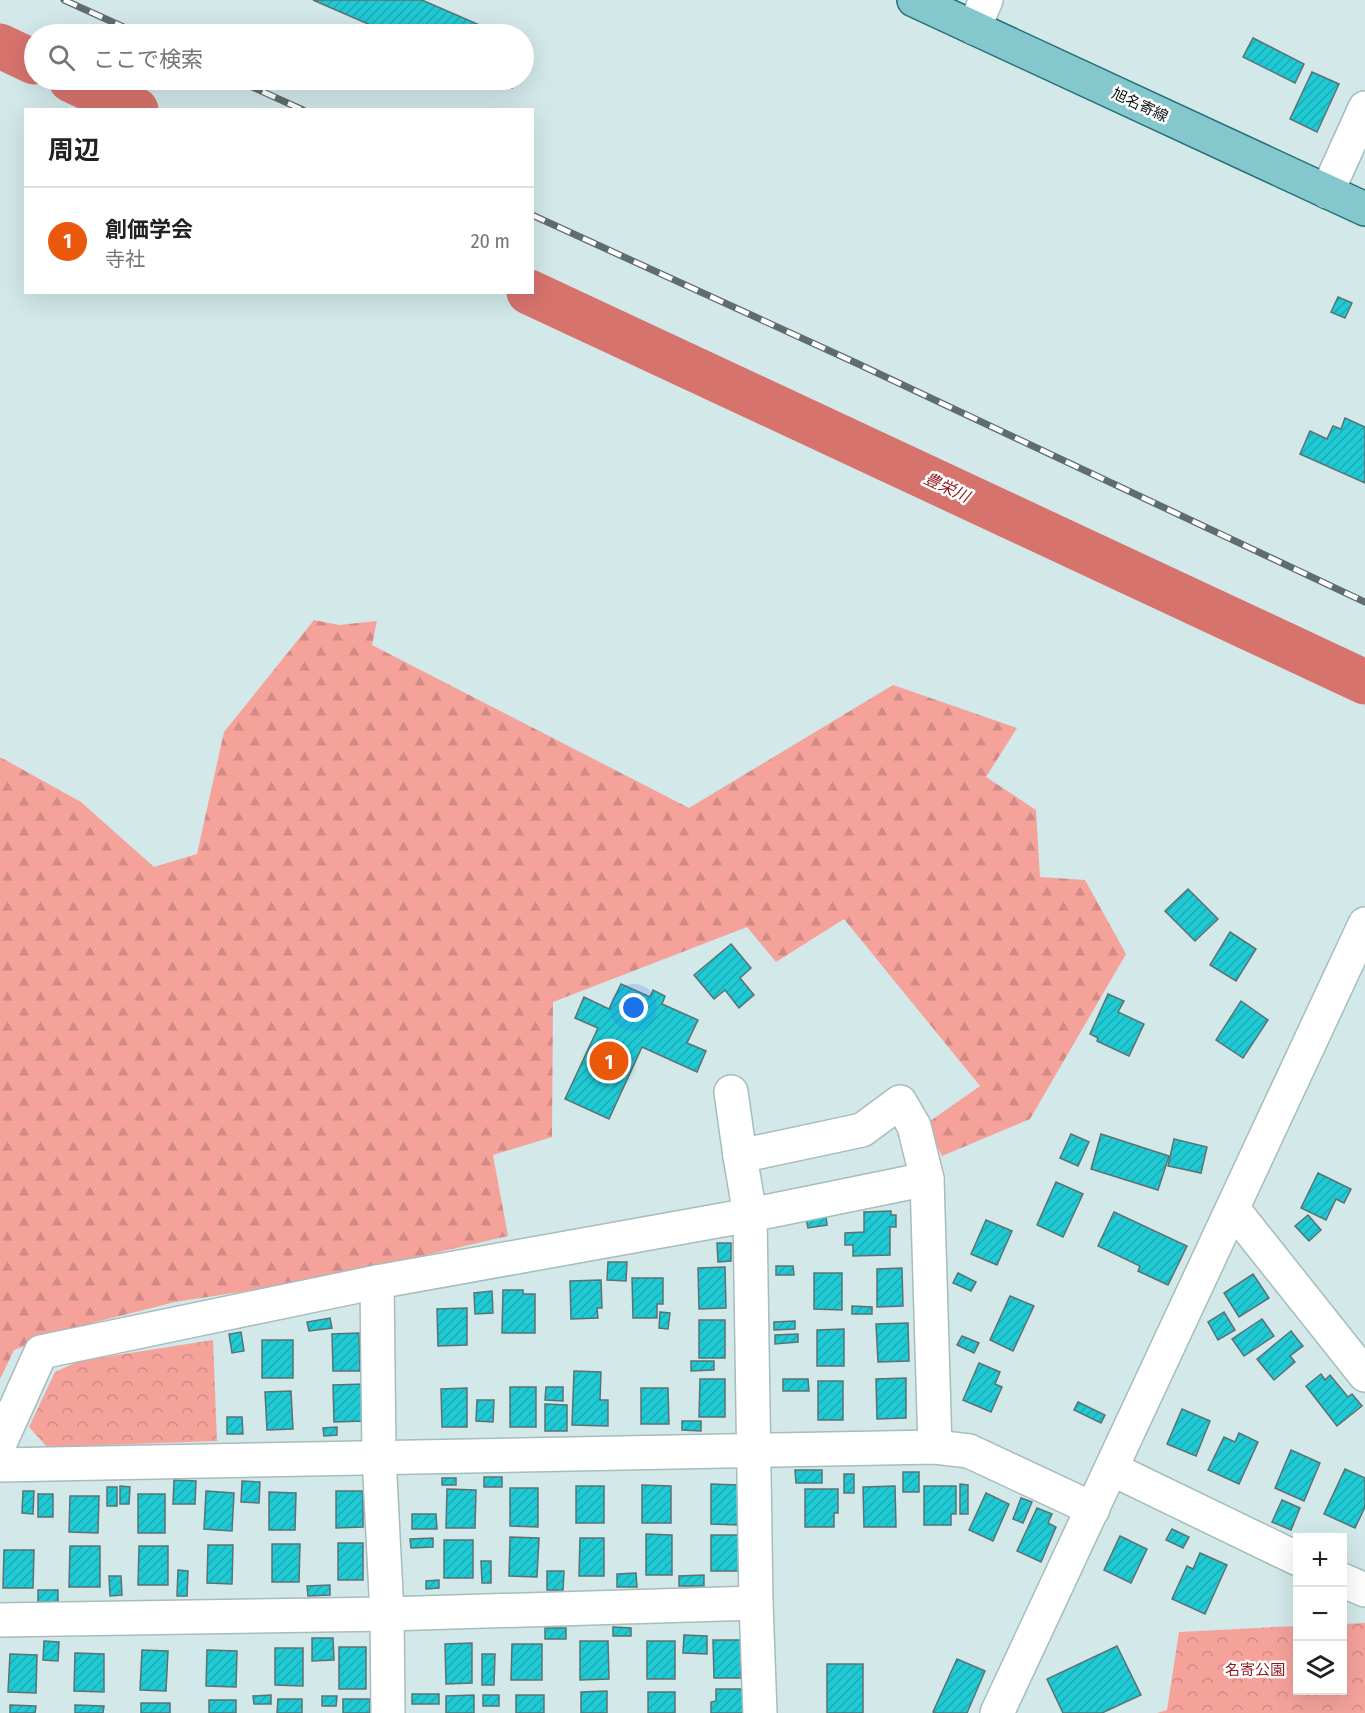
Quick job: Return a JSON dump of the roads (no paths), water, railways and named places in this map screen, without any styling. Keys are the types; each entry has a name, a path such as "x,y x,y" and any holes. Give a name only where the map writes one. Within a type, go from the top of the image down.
{"main road":[{"name":"旭名寄線","path":"914,0 980,14 1365,210"}],"street":[{"path":"1327,192 1365,108"},
{"path":"998,1713 1365,924"},
{"path":"732,1092 750,1215 760,1713"},
{"path":"740,1156 862,1130 900,1102 914,1126 927,1179 935,1447"},
{"path":"0,1443 41,1352 377,1282 750,1215 927,1179"},
{"path":"1233,1209 1365,1376"},
{"path":"377,1282 379,1457 387,1614 388,1713"},
{"path":"0,1465 935,1447 969,1451 1093,1509"},
{"path":"1112,1469 1293,1557"},
{"path":"1347,1582 1365,1590"},
{"path":"0,1620 387,1614 756,1603"}],"waterway":[{"name":"豊栄川","path":"0,46 24,57"},
{"name":"豊栄川","path":"93,90 132,108"},
{"name":"豊栄川","path":"533,294 1365,682"}],"railway":[{"path":"64,0 117,24"},
{"path":"259,90 299,108"},
{"path":"534,216 854,362 1365,602"}],"place":[{"name":"創価学会","path":"609,1061"}],"park label":[{"name":"名寄公園","path":"1255,1670"}]}
